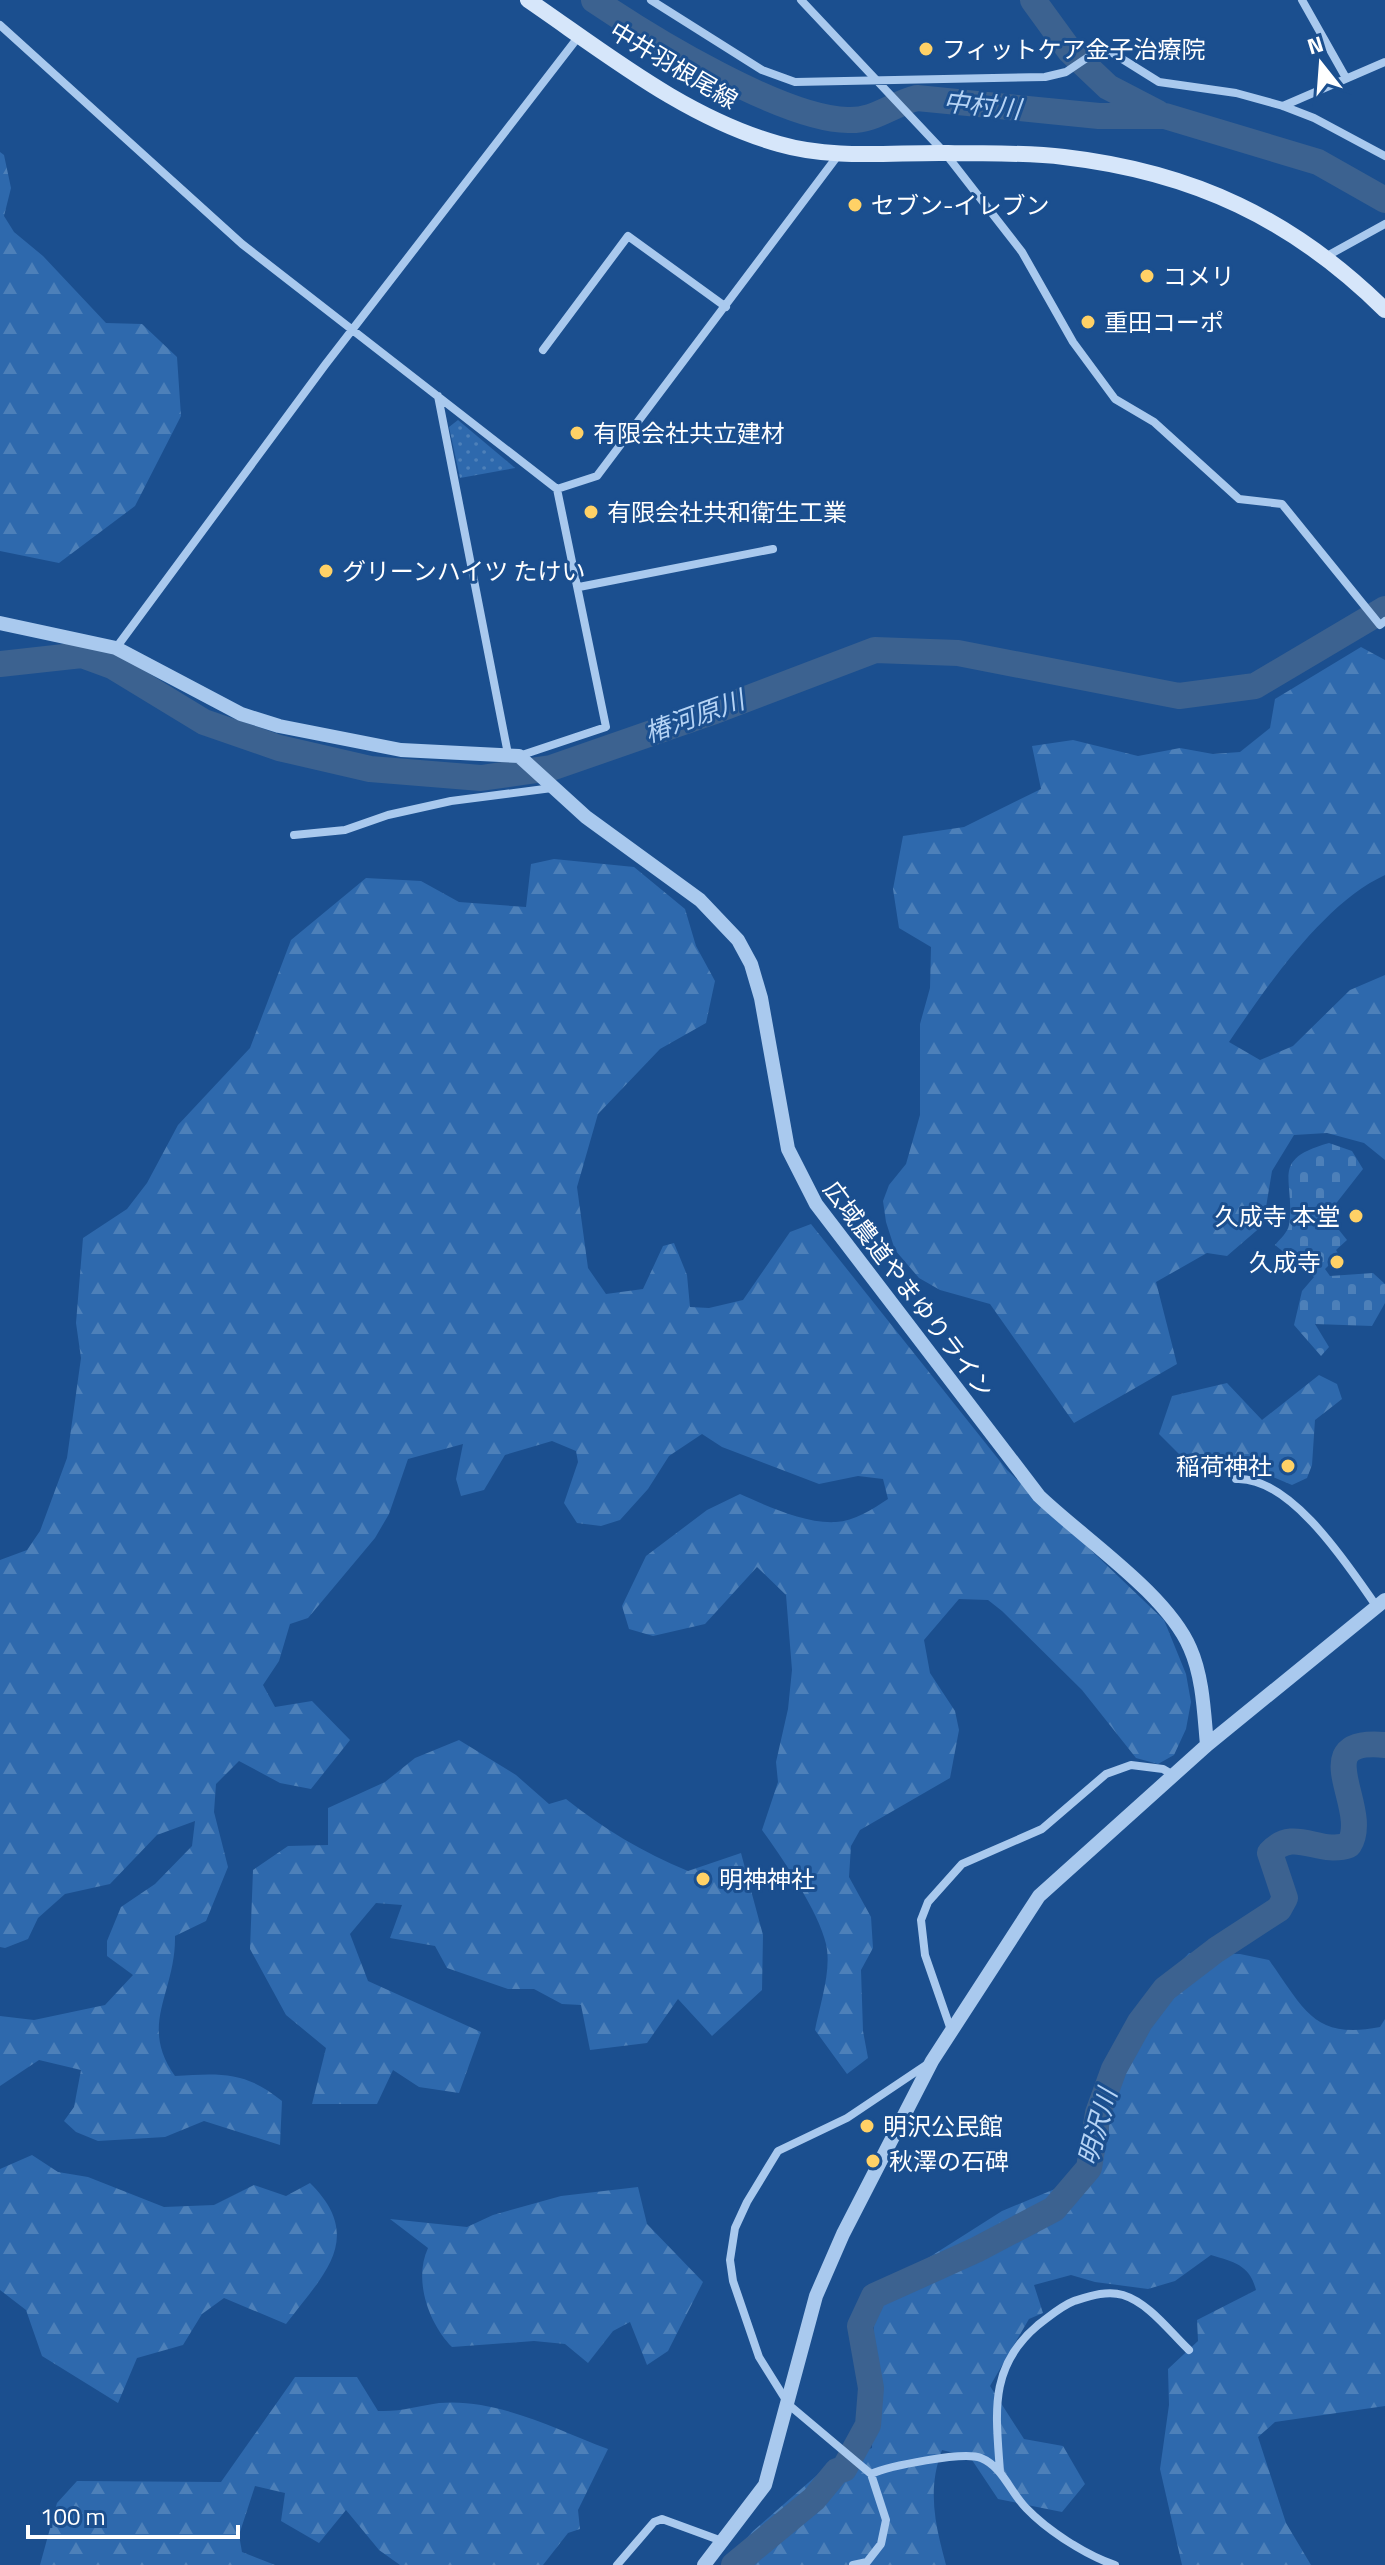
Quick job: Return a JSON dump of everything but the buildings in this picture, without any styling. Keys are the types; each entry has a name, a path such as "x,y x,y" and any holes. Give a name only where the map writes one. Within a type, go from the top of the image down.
{"main road":[{"name":"中井羽根尾線","path":"528,0 680,102 724,127 782,145 839,154 1062,156 1142,169 1248,207 1327,256 1385,310"}],"street":[{"path":"651,0 762,70 795,82 878,83 1045,77 1066,72 1103,47 1159,82 1236,93 1283,106 1314,118 1385,156"},
{"path":"801,0 945,153 1022,252 1073,342 1115,399 1154,422 1239,499 1282,504 1380,625 1385,621"},
{"path":"1302,0 1346,78"},
{"path":"0,25 242,244 557,489 606,727 514,755 478,756 401,750 279,726 241,714 116,648 0,623"},
{"path":"116,648 354,329 580,35"},
{"path":"1283,106 1385,62"},
{"path":"557,489 597,476 839,154"},
{"path":"1327,256 1383,225"},
{"path":"543,350 628,236 726,307"},
{"path":"438,396 514,755"},
{"path":"579,587 773,549"},
{"name":"広域農道やまゆりライン","path":"514,755 700,900 738,940 751,964 761,998 788,1149 816,1204 1039,1496 1080,1536 1161,1602 1191,1650 1199,1678 1207,1745"},
{"path":"294,835 345,830 388,815 548,784"},
{"path":"704,2565 765,2485 816,2296 843,2234 932,2061 1039,1896 1207,1745 1381,1604 1288,1498 1250,1478 1236,1479"},
{"path":"951,2031 925,1955 921,1920 928,1902 962,1864 1042,1829 1106,1774 1131,1765 1163,1769 1175,1776"},
{"path":"853,2565 867,2562 881,2544 886,2520 871,2474 789,2405 759,2357 733,2281 730,2260 735,2228 778,2151 847,2118 932,2061"},
{"path":"1000,2472 996,2400 1003,2370 1015,2346 1059,2309 1099,2294 1120,2294 1144,2307 1189,2350"},
{"path":"871,2474 892,2464 978,2456 1000,2472 1026,2508 1084,2549 1115,2565"},
{"path":"617,2565 654,2522 662,2519 722,2541"}],"green space":[{"path":"0,152 4,155 11,188 4,216 14,232 43,256 106,323 142,324 177,357 181,416 135,506 59,563 0,551"},
{"path":"458,420 515,468 460,478 449,427"},
{"path":"1361,647 1385,660 1385,875 1362,888 1319,925 1279,972 1229,1042 1260,1060 1293,1046 1350,990 1385,975 1385,1160 1364,1143 1327,1133 1294,1135 1272,1171 1263,1225 1227,1256 1207,1253 1156,1282 1177,1364 1074,1423 990,1304 940,1290 919,1278 895,1250 886,1222 883,1201 889,1185 906,1164 920,1115 920,1024 930,988 931,947 899,928 893,889 903,836 964,827 1041,789 1032,746 1073,740 1138,756 1180,748 1213,754 1240,752 1270,728 1275,699"},
{"path":"554,859 634,867 685,909 696,946 715,981 706,1023 660,1049 598,1114 577,1187 588,1268 606,1294 643,1289 663,1246 674,1243 687,1275 690,1307 709,1308 743,1300 790,1232 811,1224 1007,1470 1164,1620 1186,1674 1191,1702 1186,1729 1174,1755 1158,1764 1136,1758 1082,1690 1002,1611 988,1600 959,1599 924,1640 930,1673 955,1711 959,1730 950,1778 860,1830 851,1846 849,1877 871,1917 873,1948 861,1970 863,2031 868,2058 847,2074 815,2030 828,1965 822,1931 798,1885 762,1830 778,1782 776,1762 788,1709 792,1670 786,1595 757,1567 705,1624 653,1636 629,1629 622,1606 646,1556 707,1510 740,1494 800,1517 824,1522 843,1521 863,1514 888,1499 883,1479 858,1476 819,1484 722,1447 702,1434 669,1456 648,1489 620,1520 601,1526 577,1523 564,1503 578,1462 576,1451 552,1441 505,1455 484,1490 461,1496 456,1479 463,1444 408,1459 389,1514 375,1538 308,1618 290,1624 279,1661 263,1685 275,1707 312,1701 350,1740 311,1789 280,1783 239,1761 216,1784 214,1812 228,1867 206,1921 175,1936 174,1956 159,2024 164,2057 175,2076 232,2076 269,2091 282,2101 280,2145 204,2121 165,2137 98,2141 76,2132 64,2121 74,2107 81,2070 39,2060 0,2086 0,2016 34,2020 105,2005 133,1975 107,1956 107,1941 121,1907 155,1884 192,1846 195,1821 157,1835 110,1884 65,1894 38,1918 28,1939 0,1947 0,1560 27,1550 40,1531 67,1458 81,1358 76,1323 83,1238 127,1209 147,1183 178,1125 250,1048 291,940 366,878 421,881 459,902 526,907 531,864"},
{"path":"1329,1143 1352,1151 1363,1169 1327,1215 1347,1240 1336,1250 1339,1255 1325,1269 1330,1276 1373,1273 1385,1284 1385,1303 1372,1326 1315,1324 1329,1347 1321,1356 1294,1325 1302,1291 1314,1277 1275,1245 1289,1225 1291,1164 1310,1150"},
{"path":"1319,1375 1337,1384 1342,1399 1315,1420 1312,1465 1307,1478 1292,1485 1266,1474 1221,1469 1182,1457 1159,1434 1172,1396 1227,1383 1262,1420"},
{"path":"459,1740 516,1775 549,1804 566,1799 624,1839 688,1871 741,1853 763,1935 762,1990 712,2036 678,1999 647,2043 590,2050 581,2005 562,2004 534,1989 508,1989 447,1968 435,1946 390,1938 402,1905 376,1903 350,1934 368,1981 481,2032 459,2093 419,2087 393,2070 377,2104 312,2104 326,2048 286,2015 250,1949 253,1870 288,1846 328,1845 328,1808 385,1782 415,1758"},
{"path":"1189,1953 1240,1954 1269,1960 1312,2016 1339,2029 1380,2027 1385,2019 1385,2406 1275,2422 1258,2437 1286,2523 1311,2565 1182,2565 1160,2469 1169,2405 1168,2369 1198,2341 1197,2320 1256,2290 1245,2270 1211,2255 1175,2281 1148,2289 1095,2282 1071,2275 1034,2285 1043,2313 1029,2319 990,2386 1024,2439 1063,2446 1085,2484 1062,2512 998,2499 970,2457 942,2450 935,2479 934,2507 946,2565 723,2565 752,2532 832,2462 872,2448 874,2316 906,2272 1002,2211 1093,2173 1109,2138 1106,2070 1136,2011"},
{"path":"32,2155 58,2172 88,2177 164,2207 214,2205 254,2185 286,2196 310,2183 327,2203 335,2221 337,2239 333,2256 325,2272 286,2324 224,2298 202,2314 183,2345 137,2358 118,2403 42,2356 26,2310 0,2290 0,2169"},
{"path":"638,2187 647,2224 703,2282 668,2351 647,2365 630,2322 613,2331 588,2363 565,2344 534,2341 452,2347 436,2326 426,2301 422,2274 428,2248 390,2219 467,2227 493,2215 561,2196"},
{"path":"295,2377 357,2377 378,2411 439,2403 482,2405 504,2410 608,2449 578,2510 580,2529 568,2533 543,2565 400,2565 379,2550 346,2510 319,2543 281,2521 285,2493 255,2486 239,2535 242,2552 275,2565 40,2565 57,2503 77,2481 221,2482"}],"waterway":[{"name":"中村川","path":"594,0 717,74 753,92 820,116 858,120 917,98 1099,116 1165,116 1318,162 1385,200"},
{"path":"1033,0 1070,51 1108,87 1158,113"},
{"name":"椿河原川","path":"0,664 82,655 112,666 204,722 279,748 370,769 481,778 551,768 712,712 875,650 958,653 1179,696 1255,686 1385,609"},
{"name":"明沢川","path":"734,2565 814,2499 837,2471 844,2469 868,2425 871,2388 860,2326 874,2296 976,2250 1054,2209 1089,2168 1098,2113 1114,2069 1140,2022 1165,1989 1216,1950 1279,1909 1285,1898 1270,1853 1279,1845 1288,1842 1327,1847 1349,1845 1354,1830 1353,1813 1344,1763 1348,1752 1361,1745 1385,1745"}],"place":[{"name":"フィットケア金子治療院","path":"926,49"},
{"name":"セブン-イレブン","path":"855,205"},
{"name":"コメリ","path":"1147,276"},
{"name":"重田コーポ","path":"1088,322"},
{"name":"有限会社共立建材","path":"577,433"},
{"name":"有限会社共和衛生工業","path":"591,512"},
{"name":"グリーンハイツ たけい","path":"326,571"},
{"name":"久成寺 本堂","path":"1356,1216"},
{"name":"久成寺","path":"1337,1262"},
{"name":"稲荷神社","path":"1288,1466"},
{"name":"明神神社","path":"703,1879"},
{"name":"明沢公民館","path":"867,2126"},
{"name":"秋澤の石碑","path":"873,2161"}]}
